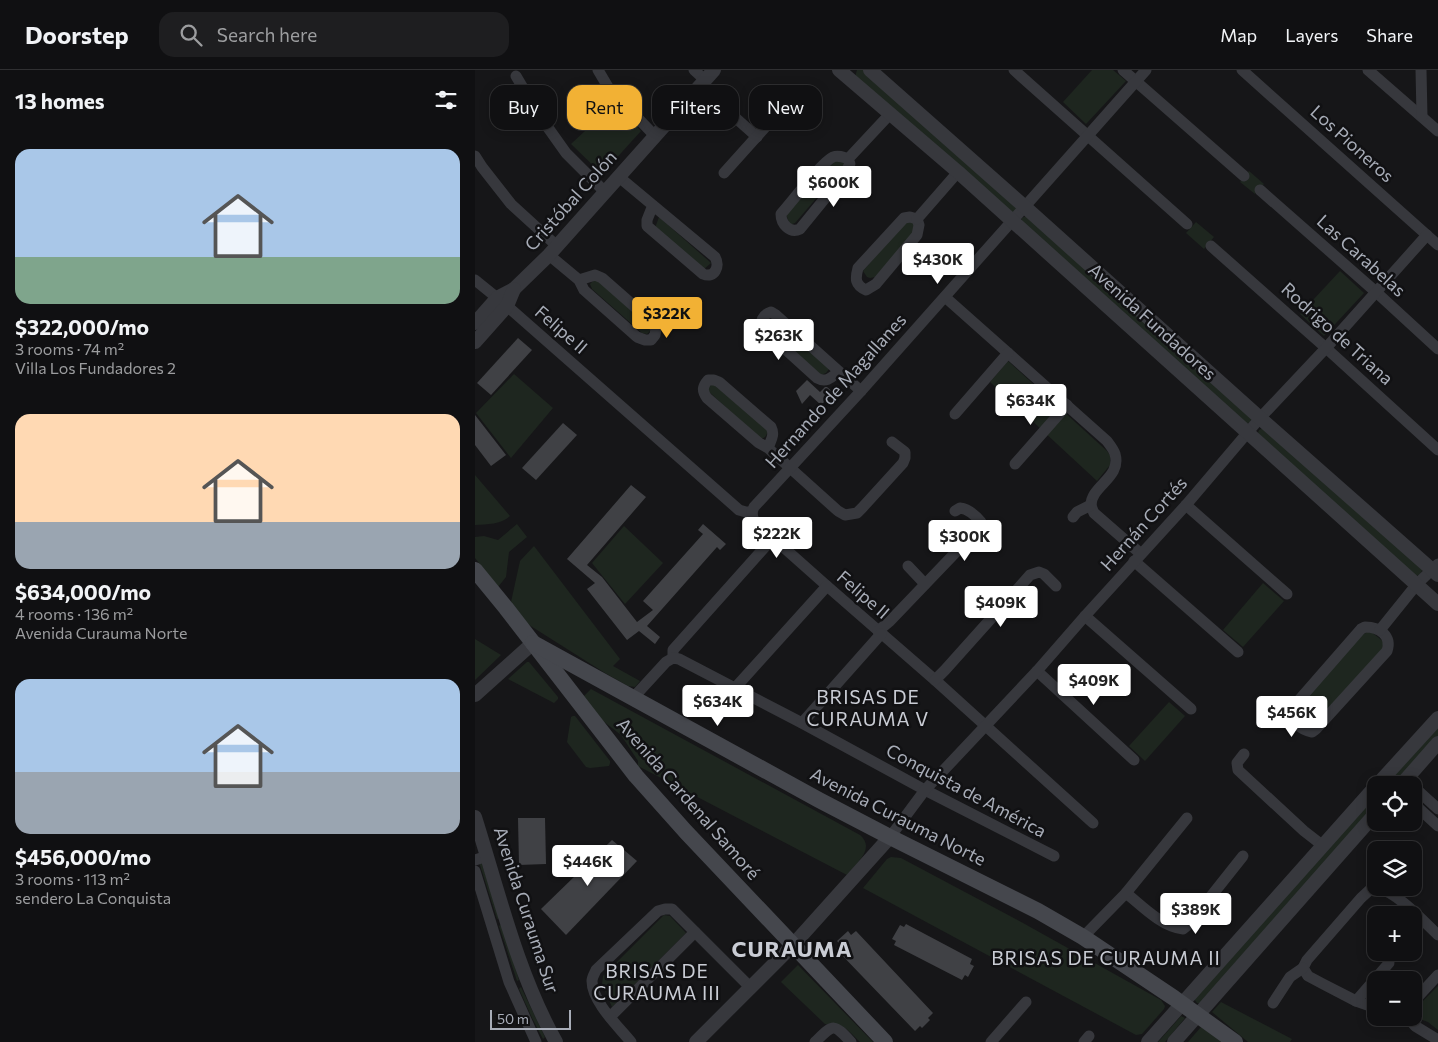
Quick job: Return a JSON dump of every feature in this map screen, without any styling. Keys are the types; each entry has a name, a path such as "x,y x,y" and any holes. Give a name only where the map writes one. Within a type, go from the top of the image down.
{"main road":[{"name":"Avenida Cardenal Samoré","path":"475,570 636,776 686,832 885,1042"},
{"name":"Avenida Curauma Norte","path":"533,643 819,800 1038,910 1083,937 1235,1042"},
{"path":"571,693 582,684 600,680"}],"street":[{"path":"598,70 608,87 655,136"},
{"path":"694,70 706,79 757,136"},
{"name":"Avenida Fundadores","path":"870,70 1025,206 1260,418 1436,570"},
{"path":"1014,70 1187,224"},
{"path":"1123,70 1243,176"},
{"name":"Hernando de Magallanes","path":"752,512 754,507 861,391 1146,70"},
{"name":"Los Pioneros","path":"1242,70 1438,245"},
{"path":"1368,70 1438,131"},
{"path":"1421,70 1421,116"},
{"name":"Avenida Fundadores","path":"845,72 1438,604"},
{"path":"516,76 539,115 567,153 605,192"},
{"name":"Cristóbal Colón","path":"475,342 502,302 553,250 706,79"},
{"path":"848,159 835,156 822,166 781,214 781,218 790,230 795,231 800,228 844,175 849,164 848,159 890,114"},
{"path":"724,173 762,130"},
{"path":"475,156 511,204 579,280 584,290 637,337 651,340 655,335 656,329 651,321 602,278 595,275 579,280"},
{"path":"917,219 958,172"},
{"path":"619,176 715,256 718,262 716,270 712,275 707,276 703,274 647,226 647,220 653,205"},
{"name":"Las Carabelas","path":"1260,190 1438,349"},
{"path":"904,218 917,219 919,225 917,235 876,284 866,290 861,288 857,284 855,277 858,268 904,218"},
{"name":"Hernán Cortés","path":"890,837 925,790 1037,671 1260,418 1326,348 1427,235"},
{"name":"Rodrigo de Triana","path":"1211,246 1438,450"},
{"name":"Felipe II","path":"475,280 739,510 752,512 753,519 773,538 935,680 1093,823"},
{"path":"945,297 1107,441 1115,453 1116,465 1110,477 1094,496 1091,505 1094,513 1137,558 1238,652"},
{"name":"Cristóbal Colón","path":"475,323 502,302"},
{"path":"838,372 826,381 817,378 763,329 761,319 771,312 777,315 861,391"},
{"path":"955,414 1008,353"},
{"path":"767,448 773,437 774,431 771,426 719,382 708,380 703,389 707,398 845,515 857,513 903,463 905,452 892,442"},
{"path":"1015,464 1067,405"},
{"path":"1073,517 1077,512 1091,505"},
{"path":"1185,505 1287,594"},
{"path":"802,723 879,632 980,527 981,522 971,512 964,508 955,511"},
{"path":"633,698 666,662 673,658 673,650 773,538"},
{"path":"908,566 925,584"},
{"path":"1380,630 1417,584 1436,570"},
{"path":"935,680 1030,575 1039,572 1044,574 1056,586"},
{"path":"735,688 827,586"},
{"path":"1085,616 1191,709"},
{"path":"1372,627 1380,630 1388,640 1389,645 1384,657 1316,729 1312,732 1300,728 1292,718 1290,712 1292,708 1361,628 1372,627"},
{"path":"475,695 533,643"},
{"name":"Conquista de América","path":"673,658 735,688 925,790 1054,856"},
{"path":"1037,671 1134,760"},
{"path":"1386,776 1438,718"},
{"path":"1414,776 1438,743"},
{"path":"1244,754 1237,763 1238,770 1304,831 1323,845"},
{"path":"1422,796 1438,809"},
{"path":"1148,1042 1367,797"},
{"path":"1422,811 1438,826"},
{"name":"Avenida Curauma Sur","path":"475,817 481,858 507,918 527,981 551,1040"},
{"path":"1083,937 1126,893 1187,818"},
{"path":"1174,1042 1367,822"},
{"path":"696,1042 793,945 890,837"},
{"path":"1126,893 1165,923 1175,928 1183,929 1243,856"},
{"path":"475,871 512,988 536,1042"},
{"path":"1273,1003 1290,977 1303,968 1307,960 1367,893"},
{"path":"1393,896 1438,935"},
{"path":"631,1042 599,1002 593,989 592,979 596,970 658,911 672,910 750,987"},
{"path":"492,924 507,918"},
{"path":"610,1017 695,932"},
{"path":"1356,1001 1389,963"},
{"path":"1303,968 1308,976 1367,1005"},
{"path":"1422,992 1438,975"},
{"path":"512,988 527,981"},
{"path":"991,1042 1026,1002"},
{"path":"1415,1026 1434,1040"},
{"path":"815,1042 832,1028 838,1028 851,1042"}],"shaded area":[{"path":"857,70 865,70 1017,206 1015,212 1009,214 855,77"},
{"path":"1092,70 1113,70 1126,81 1086,124 1063,102"},
{"path":"586,130 641,131 602,174 571,144"},
{"path":"837,159 844,161 844,166 795,223 790,225 786,214"},
{"path":"1249,171 1264,184 1255,194 1240,182"},
{"path":"1028,215 1253,415 1250,422 1244,425 1020,224 1022,218"},
{"path":"659,217 711,263 703,270 655,228"},
{"path":"906,221 913,222 916,231 875,277 867,277 863,271"},
{"path":"1196,222 1214,237 1204,249 1186,233"},
{"path":"1340,271 1364,293 1324,336 1300,314"},
{"path":"597,280 650,326 650,331 647,334 642,333 592,289 590,284"},
{"path":"774,319 829,369 826,373 821,375 766,325 770,320"},
{"path":"1008,361 1110,455 1110,465 1097,481 990,382"},
{"path":"514,374 553,408 511,458 476,413"},
{"path":"713,384 768,429 767,435 760,439 706,389"},
{"path":"1265,427 1423,569 1420,574 1415,577 1257,436 1259,430"},
{"path":"475,475 510,516 498,523 475,525"},
{"path":"517,524 527,537 509,552 506,577 498,587 475,558 475,537 484,536 498,540"},
{"path":"624,526 663,563 625,604 592,563"},
{"path":"534,546 620,659 613,666 640,681 635,687 628,686 605,673 526,623 511,602 520,561"},
{"path":"1263,583 1284,601 1243,647 1223,630"},
{"path":"1370,631 1384,642 1385,647 1312,727 1303,723 1298,719 1293,710 1359,636"},
{"path":"475,639 501,655 475,680"},
{"path":"527,662 558,697 554,703 508,679"},
{"path":"591,689 860,835 866,845 863,856 847,875 638,766 638,761 621,735 603,721 584,696"},
{"path":"1169,702 1185,716 1145,761 1129,746"},
{"path":"575,716 610,761 609,766 586,767 567,742 571,717"},
{"path":"1438,724 1438,736 1402,776 1392,776"},
{"path":"1367,804 1367,815 1200,1003 1197,1003 1194,999"},
{"path":"891,857 901,858 1023,923 1161,1000 1165,1006 1164,1009 1142,1034 1136,1035 863,888 887,859"},
{"path":"481,861 499,918 497,919 479,862"},
{"path":"664,915 670,916 686,933 612,1007 602,984 603,976"},
{"path":"502,924 519,980 517,981 499,926"},
{"path":"798,965 873,1042 860,1042 841,1026 825,1024 781,982"},
{"path":"1438,986 1438,1030 1422,1020 1422,1002"},
{"path":"521,987 545,1037 543,1039 519,989"},
{"path":"1221,1002 1292,1039 1290,1042 1248,1042 1212,1012"},
{"path":"1181,1016 1185,1018 1165,1042 1158,1042"},
{"path":"1201,1027 1222,1042 1188,1042"}],"building":[{"path":"518,338 532,350 491,395 477,383"},
{"path":"807,380 820,392 827,387 835,394 828,402 826,400 821,405 810,395 802,404 796,391"},
{"path":"475,415 506,455 491,466 475,445"},
{"path":"563,423 577,435 536,480 522,468"},
{"path":"631,485 646,497 587,565 602,577 637,622 653,610 643,601 703,534 698,530 703,524 726,544 720,550 717,547 647,626 660,637 655,644 639,631 627,640 587,589 595,583 567,559"},
{"path":"518,818 545,818 546,864 519,865"},
{"path":"612,840 637,861 566,935 541,909"},
{"path":"906,924 972,959 970,964 974,966 968,977 965,975 962,980 894,945 896,941 892,939 900,925 904,927"},
{"path":"848,931 851,935 856,931 933,1013 928,1018 930,1020 922,1028 920,1026 915,1031 836,949 841,945 837,941"}],"district":[{"name":"BRISAS DE CURAUMA V","path":"868,708"},
{"name":"CURAUMA","path":"792,949"},
{"name":"BRISAS DE CURAUMA II","path":"1106,958"},
{"name":"BRISAS DE CURAUMA III","path":"657,982"}]}
